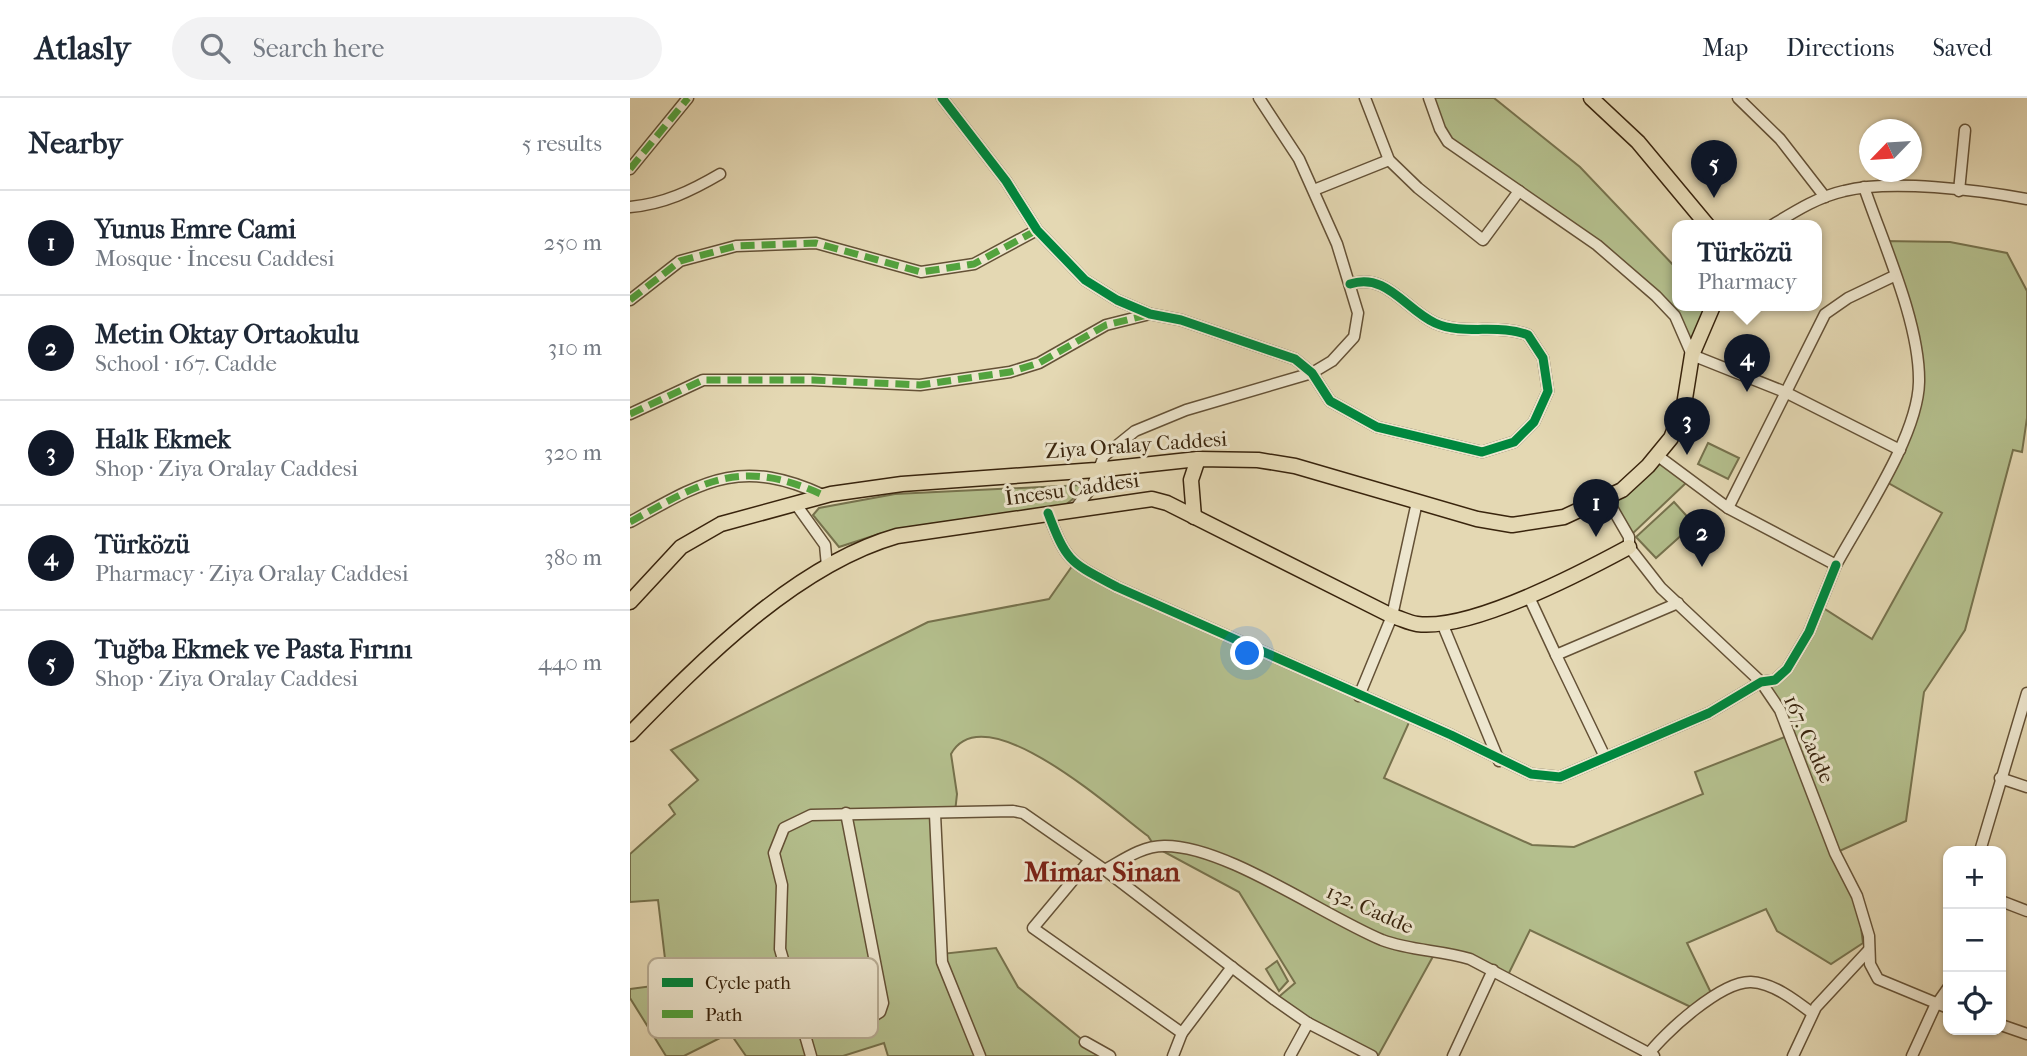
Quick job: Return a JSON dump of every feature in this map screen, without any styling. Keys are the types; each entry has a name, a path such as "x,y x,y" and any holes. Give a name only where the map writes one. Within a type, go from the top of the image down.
{"main road":[{"path":"1591,98 1638,142 1703,220"},
{"name":"Ziya Oralay Caddesi","path":"630,602 681,547 721,524 824,495 902,484 1096,470 1198,459 1258,460 1295,466 1417,502 1512,525 1564,517 1607,499 1636,478 1658,456 1679,422 1692,355 1711,311"},
{"path":"1194,517 1192,480 1198,459"},
{"name":"İncesu Caddesi","path":"630,734 742,629 827,566 867,545 897,536 1152,499 1194,517 1392,616 1417,624 1442,623 1530,597 1629,547"}],"street":[{"path":"630,169 688,98"},
{"path":"942,98 1006,181 1037,230 1085,280 1117,300 1150,314 1181,320 1295,359 1312,373 1330,401 1377,427 1482,452 1514,442 1534,422 1548,391 1543,358 1528,335 1440,325 1412,310 1388,288 1376,282 1363,280 1350,284"},
{"path":"1074,509 1092,487 1096,470 1104,456 1152,421 1312,373 1332,361 1354,337 1358,313 1350,284 1314,190 1259,98"},
{"path":"1365,98 1389,160 1418,188 1483,240 1519,191"},
{"path":"1429,98 1440,129 1448,142 1597,245 1656,296 1675,316 1692,355 1785,392 1900,450"},
{"path":"1738,98 1780,138 1825,197"},
{"path":"1959,191 1965,130"},
{"path":"1314,190 1389,160"},
{"path":"630,206 646,205 690,192 720,174"},
{"path":"1048,513 1063,552 1081,568 1359,696 1451,735 1499,761 1531,774 1560,777 1709,713 1761,682 1775,680 1797,655 1836,565 1900,450 1915,408 1919,384 1917,353 1864,187"},
{"path":"1782,220 1825,197 1864,187 1959,191 2027,199"},
{"path":"630,300 680,261 736,246 816,243 921,272 974,264 1037,230"},
{"path":"1728,508 1825,314 1856,293 1894,276"},
{"path":"630,414 703,380 812,380 920,385 1010,372 1039,363 1106,325 1150,314"},
{"path":"1658,456 1728,508 1836,565"},
{"path":"630,522 703,484 730,476 761,476 799,484 824,495"},
{"name":"167. Cadde","path":"1607,499 1629,537 1629,547 1661,588 1761,682 1780,710 1835,853 1857,896 1869,936 1868,951 1878,979 1943,1006"},
{"path":"1359,696 1392,616 1417,502"},
{"path":"795,503 825,545 827,566"},
{"path":"1530,597 1605,757"},
{"path":"1556,654 1678,603"},
{"path":"1442,623 1499,761"},
{"path":"1981,846 2027,693"},
{"path":"2000,778 2027,787"},
{"path":"846,813 874,958"},
{"path":"782,958 780,949 782,885 774,853 781,832 791,822 811,815 846,813 1023,813 1105,870 1308,1023 1372,1056"},
{"path":"935,814 942,962 980,1056"},
{"name":"132. Cadde","path":"1105,870 1129,856 1161,846 1206,852 1380,939 1418,950 1450,953 1493,970 1650,1055"},
{"path":"1089,861 1033,928 1182,1033"},
{"path":"2006,903 2027,911"},
{"path":"1793,1056 1812,1013 1842,976 1868,951"},
{"path":"1173,1056 1182,1033 1232,967"},
{"path":"1452,1056 1493,970"},
{"path":"878,977 883,1003 878,1013"},
{"path":"1650,1055 1695,1009 1748,982 1762,984 1792,998 1812,1013"},
{"path":"1912,1056 1943,1006"},
{"path":"1290,1056 1308,1023"},
{"path":"2006,1027 2027,1034"},
{"path":"805,1038 811,1056"},
{"path":"1085,1042 1110,1056"}],"green space":[{"path":"1429,98 1494,98 1580,167 1672,264 1672,311 1711,311 1692,355 1675,316 1597,245 1448,142"},
{"path":"1882,241 1950,242 2007,253 2027,291 2027,418 2022,452 2013,450 1965,630 1924,692 1906,821 1835,853 1857,896 1863,943 1831,964 1777,931 1766,909 1687,943 1713,997 1695,1009 1530,930 1507,977 1436,951 1378,1056 1372,1056 1275,1000 1295,983 1239,892 1155,847 1148,836 1050,763 1020,747 991,738 968,739 951,754 957,794 955,812 935,814 942,954 996,948 1018,987 1085,1042 1110,1056 888,1056 884,1043 843,1056 746,1056 733,1038 878,1038 878,958 665,958 658,900 630,902 630,854 675,814 669,805 698,780 671,750 928,622 1049,599 1075,562 1411,718 1384,778 1532,845 1574,847 1703,794 1695,772 1790,735 1761,682 1775,680 1820,606 1872,639 1942,513 1883,480 1915,408 1917,353"},
{"path":"1708,443 1739,458 1728,479 1698,464"},
{"path":"1658,456 1688,481 1629,537 1607,499"},
{"path":"1083,485 1084,490 1063,507 930,524 879,534 839,547 813,515 819,508 895,494"},
{"path":"1674,502 1694,524 1656,558 1636,537"},
{"path":"1277,961 1288,981 1279,991 1266,969"},
{"path":"648,987 648,1027 630,998 630,989"},
{"path":"655,1038 720,1038 684,1056 666,1056"}],"marked path":[{"path":"630,169 688,98"},
{"path":"630,300 680,261 736,246 816,243 921,272 974,264 1037,230"},
{"path":"630,414 703,380 812,380 920,385 1010,372 1039,363 1106,325 1147,315"},
{"path":"630,522 680,495 723,479 768,477 823,495"}],"cycle path":[{"path":"942,98 1006,181 1037,230 1085,280 1117,300 1150,314 1181,320 1295,359 1312,373 1330,401 1377,427 1482,452 1514,442 1534,422 1548,391 1543,358 1528,335 1505,330 1446,327 1424,317 1385,287 1363,282 1350,284"},
{"path":"1048,513 1060,542 1072,559 1117,587 1451,735 1531,774 1560,777 1709,713 1761,682 1775,680 1787,669 1809,632 1836,565"}],"place":[{"name":"Tuğba Ekmek ve Pasta Fırını","path":"1714,198"},
{"name":"Türközü","path":"1747,392"},
{"name":"Halk Ekmek","path":"1687,455"},
{"name":"Yunus Emre Cami","path":"1596,537"},
{"name":"Metin Oktay Ortaokulu","path":"1702,567"}],"district":[{"name":"Mimar Sinan","path":"1102,871"}]}
